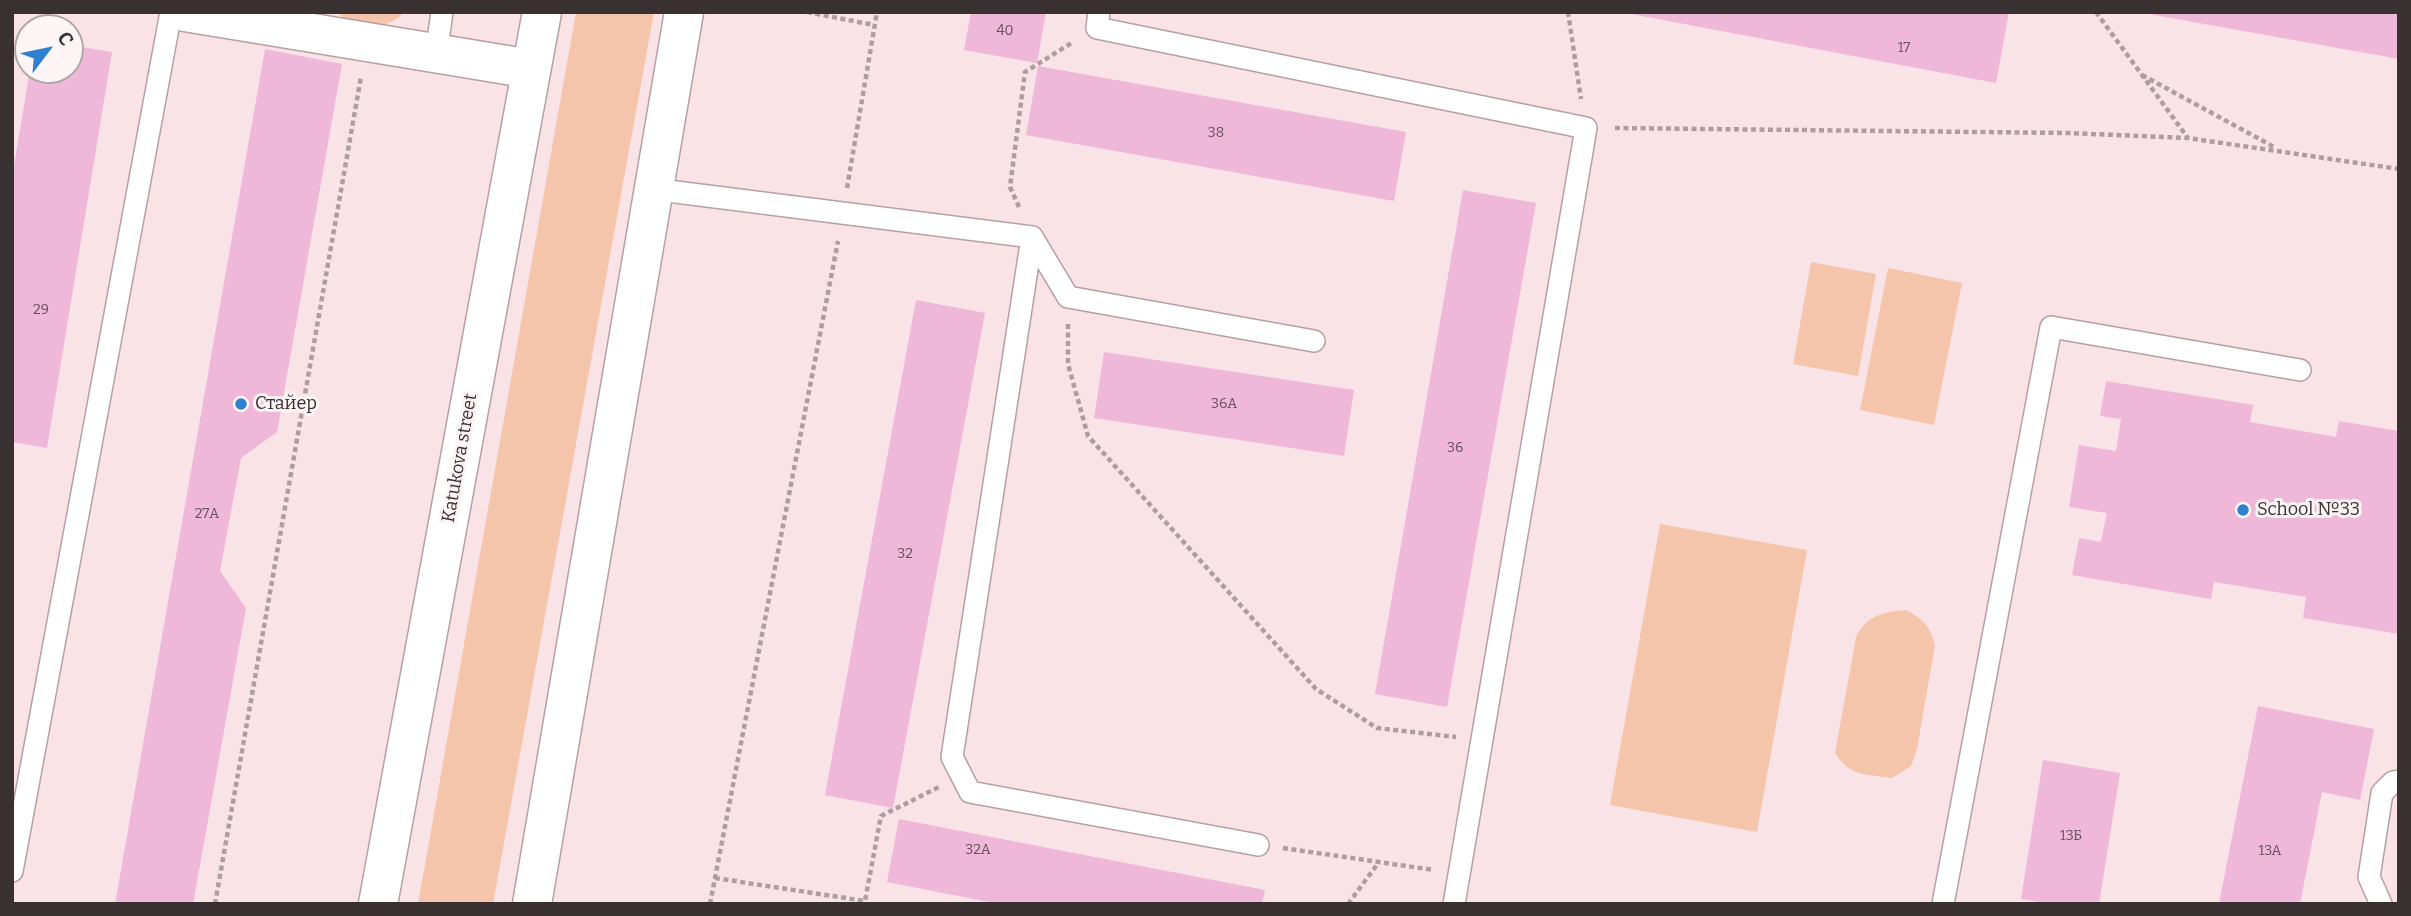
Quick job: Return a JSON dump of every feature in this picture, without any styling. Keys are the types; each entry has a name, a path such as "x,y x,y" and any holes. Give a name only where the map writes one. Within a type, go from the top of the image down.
{"main road":[{"path":"185,12 295,21 367,42 531,69"},
{"name":"Katukova street","path":"378,904 542,12"},
{"path":"532,904 684,12"}],"lane":[{"path":"12,871 171,12"},
{"path":"436,54 442,12"},
{"path":"1098,20 1586,128 1454,904"},
{"path":"652,189 1032,237"},
{"path":"1032,237 1068,297 1314,341"},
{"path":"1032,237 952,757 970,792 1258,845"},
{"path":"1943,904 2051,327 2300,370"},
{"path":"2381,904 2369,877 2382,793 2393,782 2399,781"}],"path":[{"path":"807,12 875,25"},
{"path":"710,904 843,213 877,12"},
{"path":"1567,12 1586,128 2069,133 2188,138 2399,169"},
{"path":"2096,12 2188,138"},
{"path":"1032,237 1010,187 1025,72 1098,20"},
{"path":"215,904 367,42"},
{"path":"2142,75 2280,151"},
{"path":"1068,297 1068,364 1088,436 1316,688 1377,728 1482,740"},
{"path":"865,901 881,816 961,776"},
{"path":"1258,845 1459,874"},
{"path":"1348,904 1379,862"},
{"path":"715,878 872,904"}],"shaded area":[{"path":"337,12 404,12 389,23 371,27 352,23"},
{"path":"576,12 654,12 493,904 418,904"},
{"path":"1811,262 1876,274 1858,376 1793,364"},
{"path":"1888,268 1962,283 1934,425 1860,410"},
{"path":"1660,524 1807,550 1757,832 1610,805"},
{"path":"1906,610 1925,624 1935,645 1917,749 1911,766 1892,778 1866,775 1847,766 1835,753 1856,637 1865,624 1876,616"}],"building":[{"path":"971,12 1046,12 1037,63 964,50"},
{"path":"1621,12 2009,12 1996,83"},
{"path":"2399,12 2399,59 2149,14"},
{"path":"84,47 112,52 47,448 12,442 12,177 28,84 84,84"},
{"path":"265,49 342,64 277,432 241,458 220,571 246,608 193,904 115,904"},
{"path":"1038,66 1406,132 1394,201 1026,135"},
{"path":"1463,190 1536,203 1447,707 1375,694"},
{"path":"916,300 985,313 893,808 825,795"},
{"path":"1104,352 1354,390 1344,456 1094,418"},
{"name":"School №33","path":"2106,381 2253,405 2250,422 2336,437 2339,421 2399,431 2399,634 2303,618 2306,597 2214,582 2211,599 2072,575 2079,538 2101,542 2107,513 2069,507 2079,445 2116,451 2121,419 2100,416"},
{"path":"2258,706 2374,729 2360,800 2322,792 2300,904 2219,903"},
{"path":"2043,760 2120,773 2099,904 2051,904 2021,899"},
{"path":"899,819 1265,890 1262,904 999,904 887,882"}],"place":[{"name":"Стайер","path":"241,404"},
{"name":"School №33","path":"2243,510"}]}
